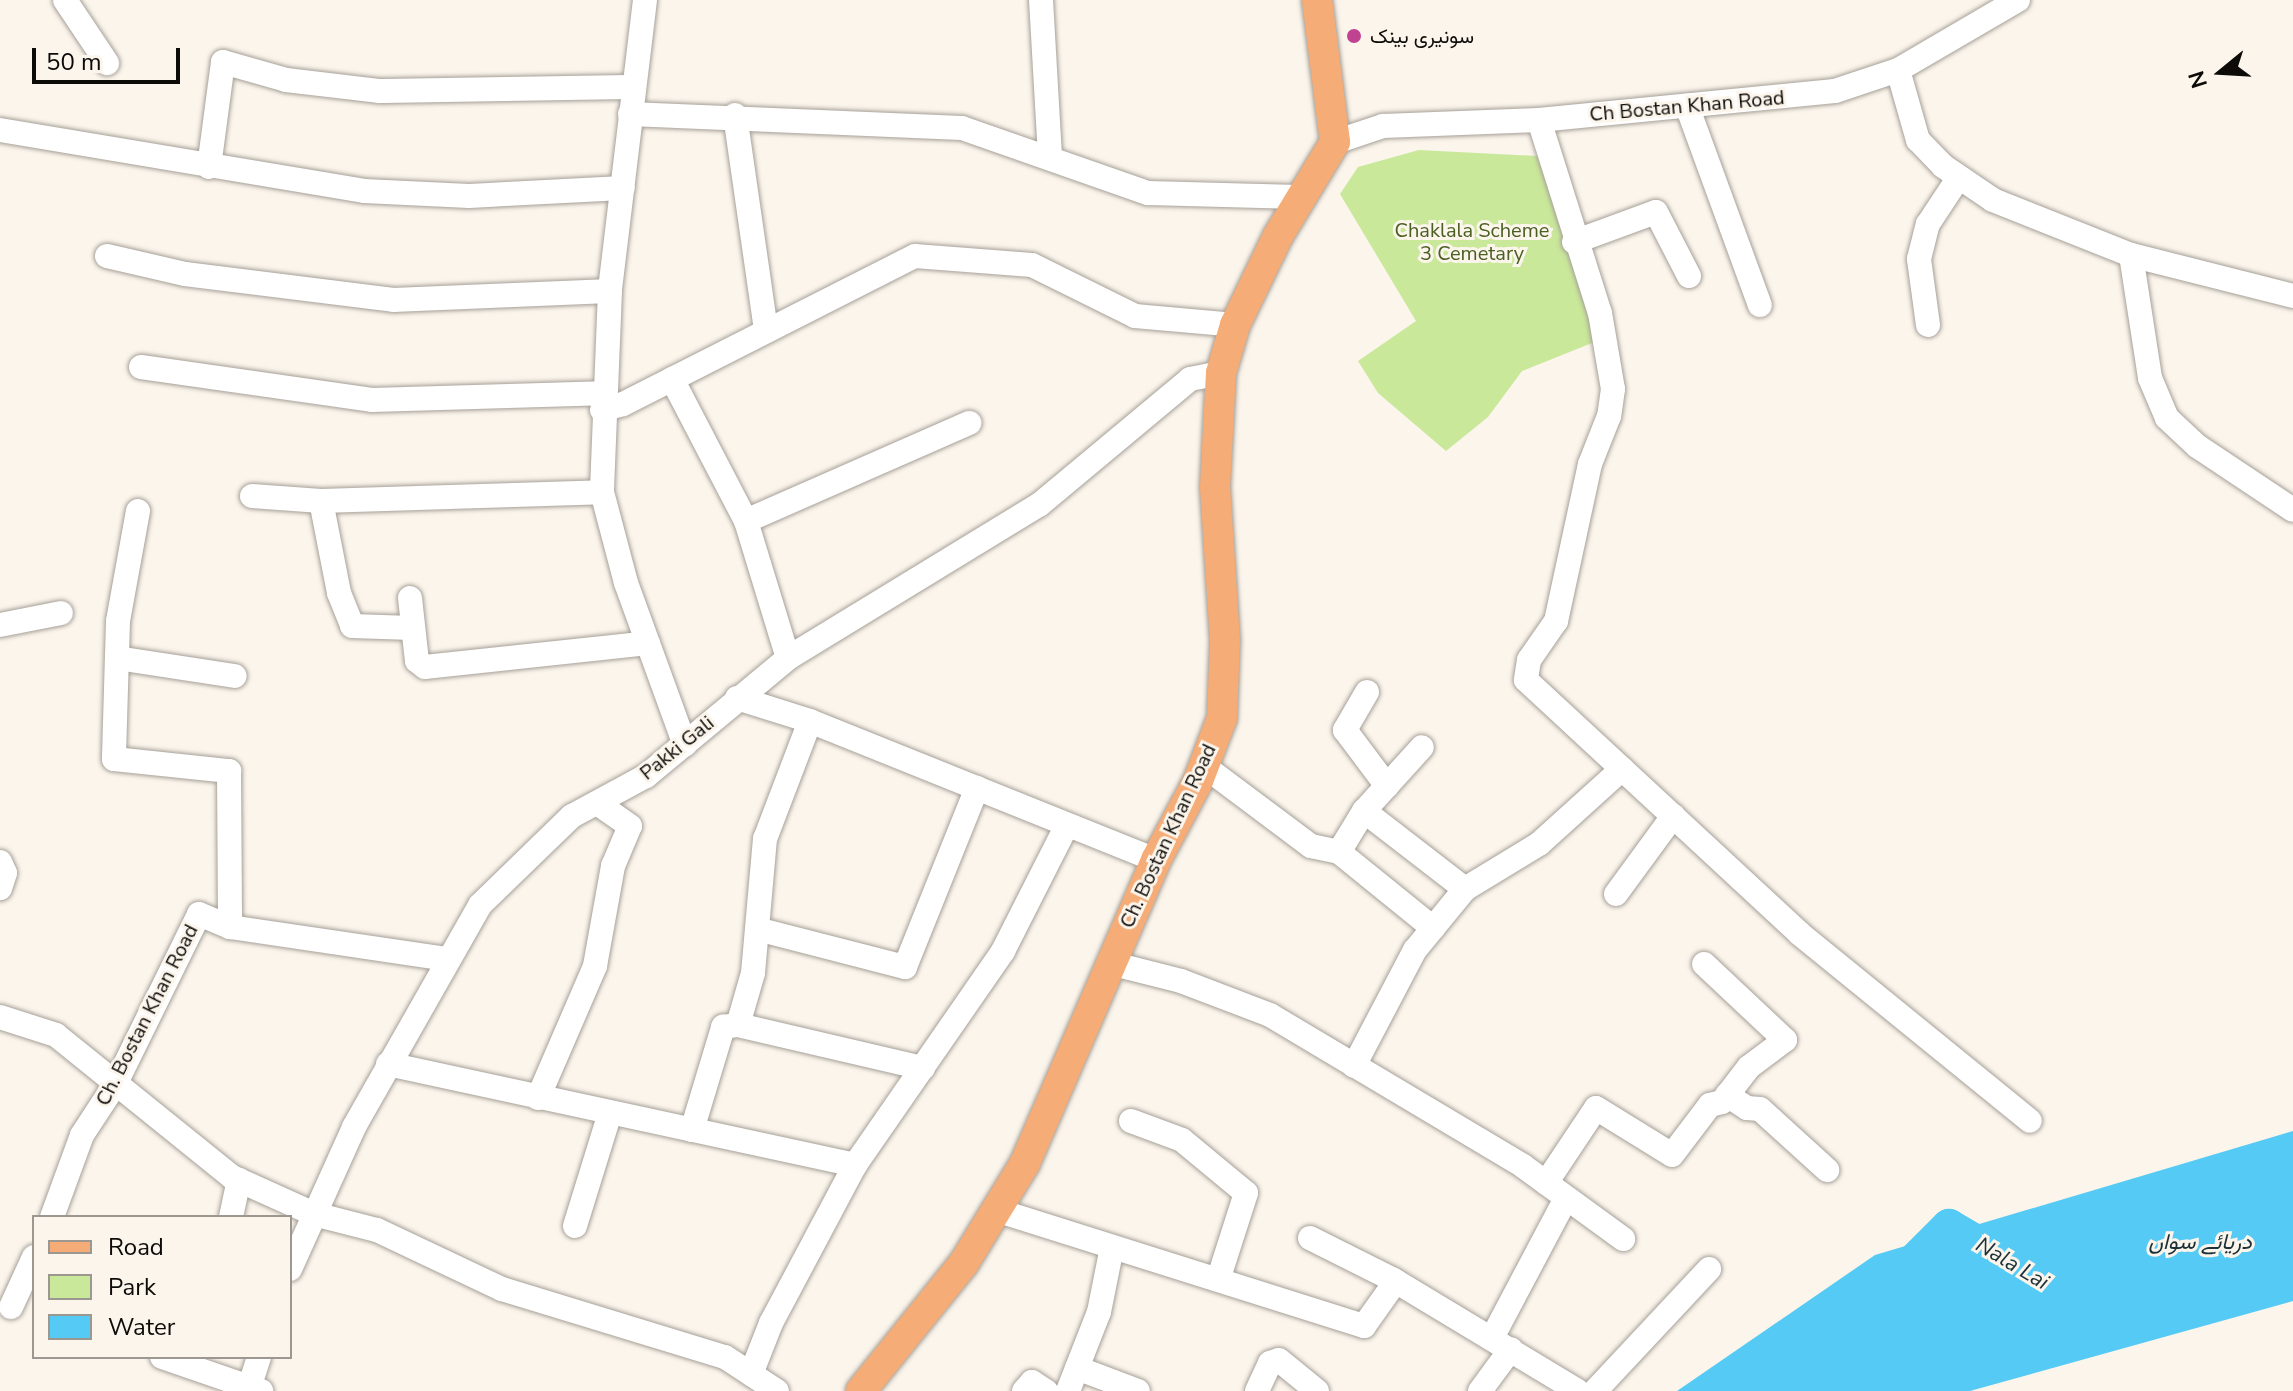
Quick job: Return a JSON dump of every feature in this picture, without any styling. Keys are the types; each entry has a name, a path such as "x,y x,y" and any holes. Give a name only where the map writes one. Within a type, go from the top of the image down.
{"main road":[{"path":"1317,0 1335,142"},
{"name":"Ch. Bostan Khan Road","path":"861,1391 964,1263 1025,1163 1156,860 1204,766 1222,718 1225,641 1215,487 1221,373 1235,325 1299,197 1335,142"}],"street":[{"path":"65,0 107,63"},
{"path":"645,0 632,87 610,291 602,401 602,492 648,643 685,745"},
{"path":"1041,0 1050,156"},
{"name":"Ch Bostan Khan Road","path":"1335,142 1383,126 1539,120 1835,91 1898,70 2018,0"},
{"path":"209,167 223,62 286,80 380,91 632,87"},
{"path":"1898,70 1918,140 1959,177 1993,200 2131,255 2293,296"},
{"path":"1687,106 1760,305"},
{"path":"630,114 735,115 962,128 1050,156 1148,193 1299,197"},
{"path":"735,115 766,331"},
{"path":"1539,120 1610,353 1613,389 1590,464 1556,621 1523,672 1622,769 1800,934 2030,1121"},
{"path":"0,130 209,167 379,192 469,196 623,188"},
{"path":"1928,325 1919,259 1928,224 1959,177"},
{"path":"1574,242 1656,212 1689,276"},
{"path":"2131,255 2150,378 2167,418 2197,446 2293,510"},
{"path":"107,256 185,274 393,300 610,291"},
{"path":"141,367 372,400 602,401 672,379 915,256 1032,265 1135,316 1235,325"},
{"name":"Pakki Gali","path":"292,1264 388,1064 480,905 572,816 646,776 788,658 1039,505 1190,379 1221,373"},
{"path":"672,379 746,521 788,658"},
{"path":"746,521 969,423"},
{"path":"252,496 321,501 602,492"},
{"path":"321,501 339,593 352,626 412,628"},
{"path":"138,511 118,621 114,759 229,771 233,776 230,927"},
{"path":"410,598 417,661 425,667 648,643"},
{"path":"0,625 61,613"},
{"path":"117,658 235,676"},
{"path":"1367,692 1345,730 1387,786"},
{"path":"737,698 810,721 1156,860"},
{"path":"738,1025 753,973 765,839 810,721"},
{"path":"1339,852 1364,811 1422,747"},
{"path":"1204,766 1311,846 1339,852 1433,928"},
{"path":"1354,1066 1415,950 1465,889 1539,844 1622,769"},
{"path":"757,929 905,967 977,788"},
{"path":"538,1098 595,966 613,866 630,826 597,803"},
{"path":"1364,811 1465,889"},
{"path":"1616,894 1673,816"},
{"path":"751,1374 771,1323 855,1165 1003,951 1067,825"},
{"path":"0,862 5,873 0,888"},
{"name":"Ch. Bostan Khan Road","path":"53,1215 82,1135 116,1083 199,914 230,927 448,959"},
{"path":"1110,963 1181,981 1270,1015 1556,1191 1623,1239"},
{"path":"1480,1391 1502,1344 1556,1191 1596,1108 1672,1155 1710,1105 1727,1095 1749,1067 1785,1040 1704,964"},
{"path":"0,1017 56,1035 239,1180 314,1214 377,1230 502,1289 725,1357 777,1391"},
{"path":"692,1130 723,1027 738,1025 923,1068"},
{"path":"388,1064 855,1165"},
{"path":"1727,1095 1747,1108 1760,1109 1827,1170"},
{"path":"575,1226 610,1113"},
{"path":"1131,1121 1182,1140 1246,1193 1218,1280"},
{"path":"231,1215 239,1180"},
{"path":"996,1210 1364,1326 1396,1281"},
{"path":"1310,1238 1396,1281 1578,1391"},
{"path":"1112,1247 1099,1312 1073,1380 1138,1391"},
{"path":"15,1308 32,1262"},
{"path":"1595,1391 1709,1269"},
{"path":"174,1359 199,1363 253,1389 259,1359"},
{"path":"1257,1391 1270,1363 1279,1360 1317,1391"},
{"path":"1024,1391 1032,1382 1046,1391"}],"green space":[{"name":"Chaklala Scheme 3 Cemetary","path":"1419,150 1537,156 1602,339 1522,371 1488,417 1446,451 1378,393 1358,361 1416,321 1340,194 1358,167"}],"water":[{"name":"دریائے سواں","path":"2293,1131 2293,1301 1970,1391 1677,1391 1875,1255"}],"waterway":[{"name":"Nala Lai","path":"1906,1270 1949,1227 1997,1255"}],"place":[{"name":"سونیری بینک","path":"1354,36"}]}
